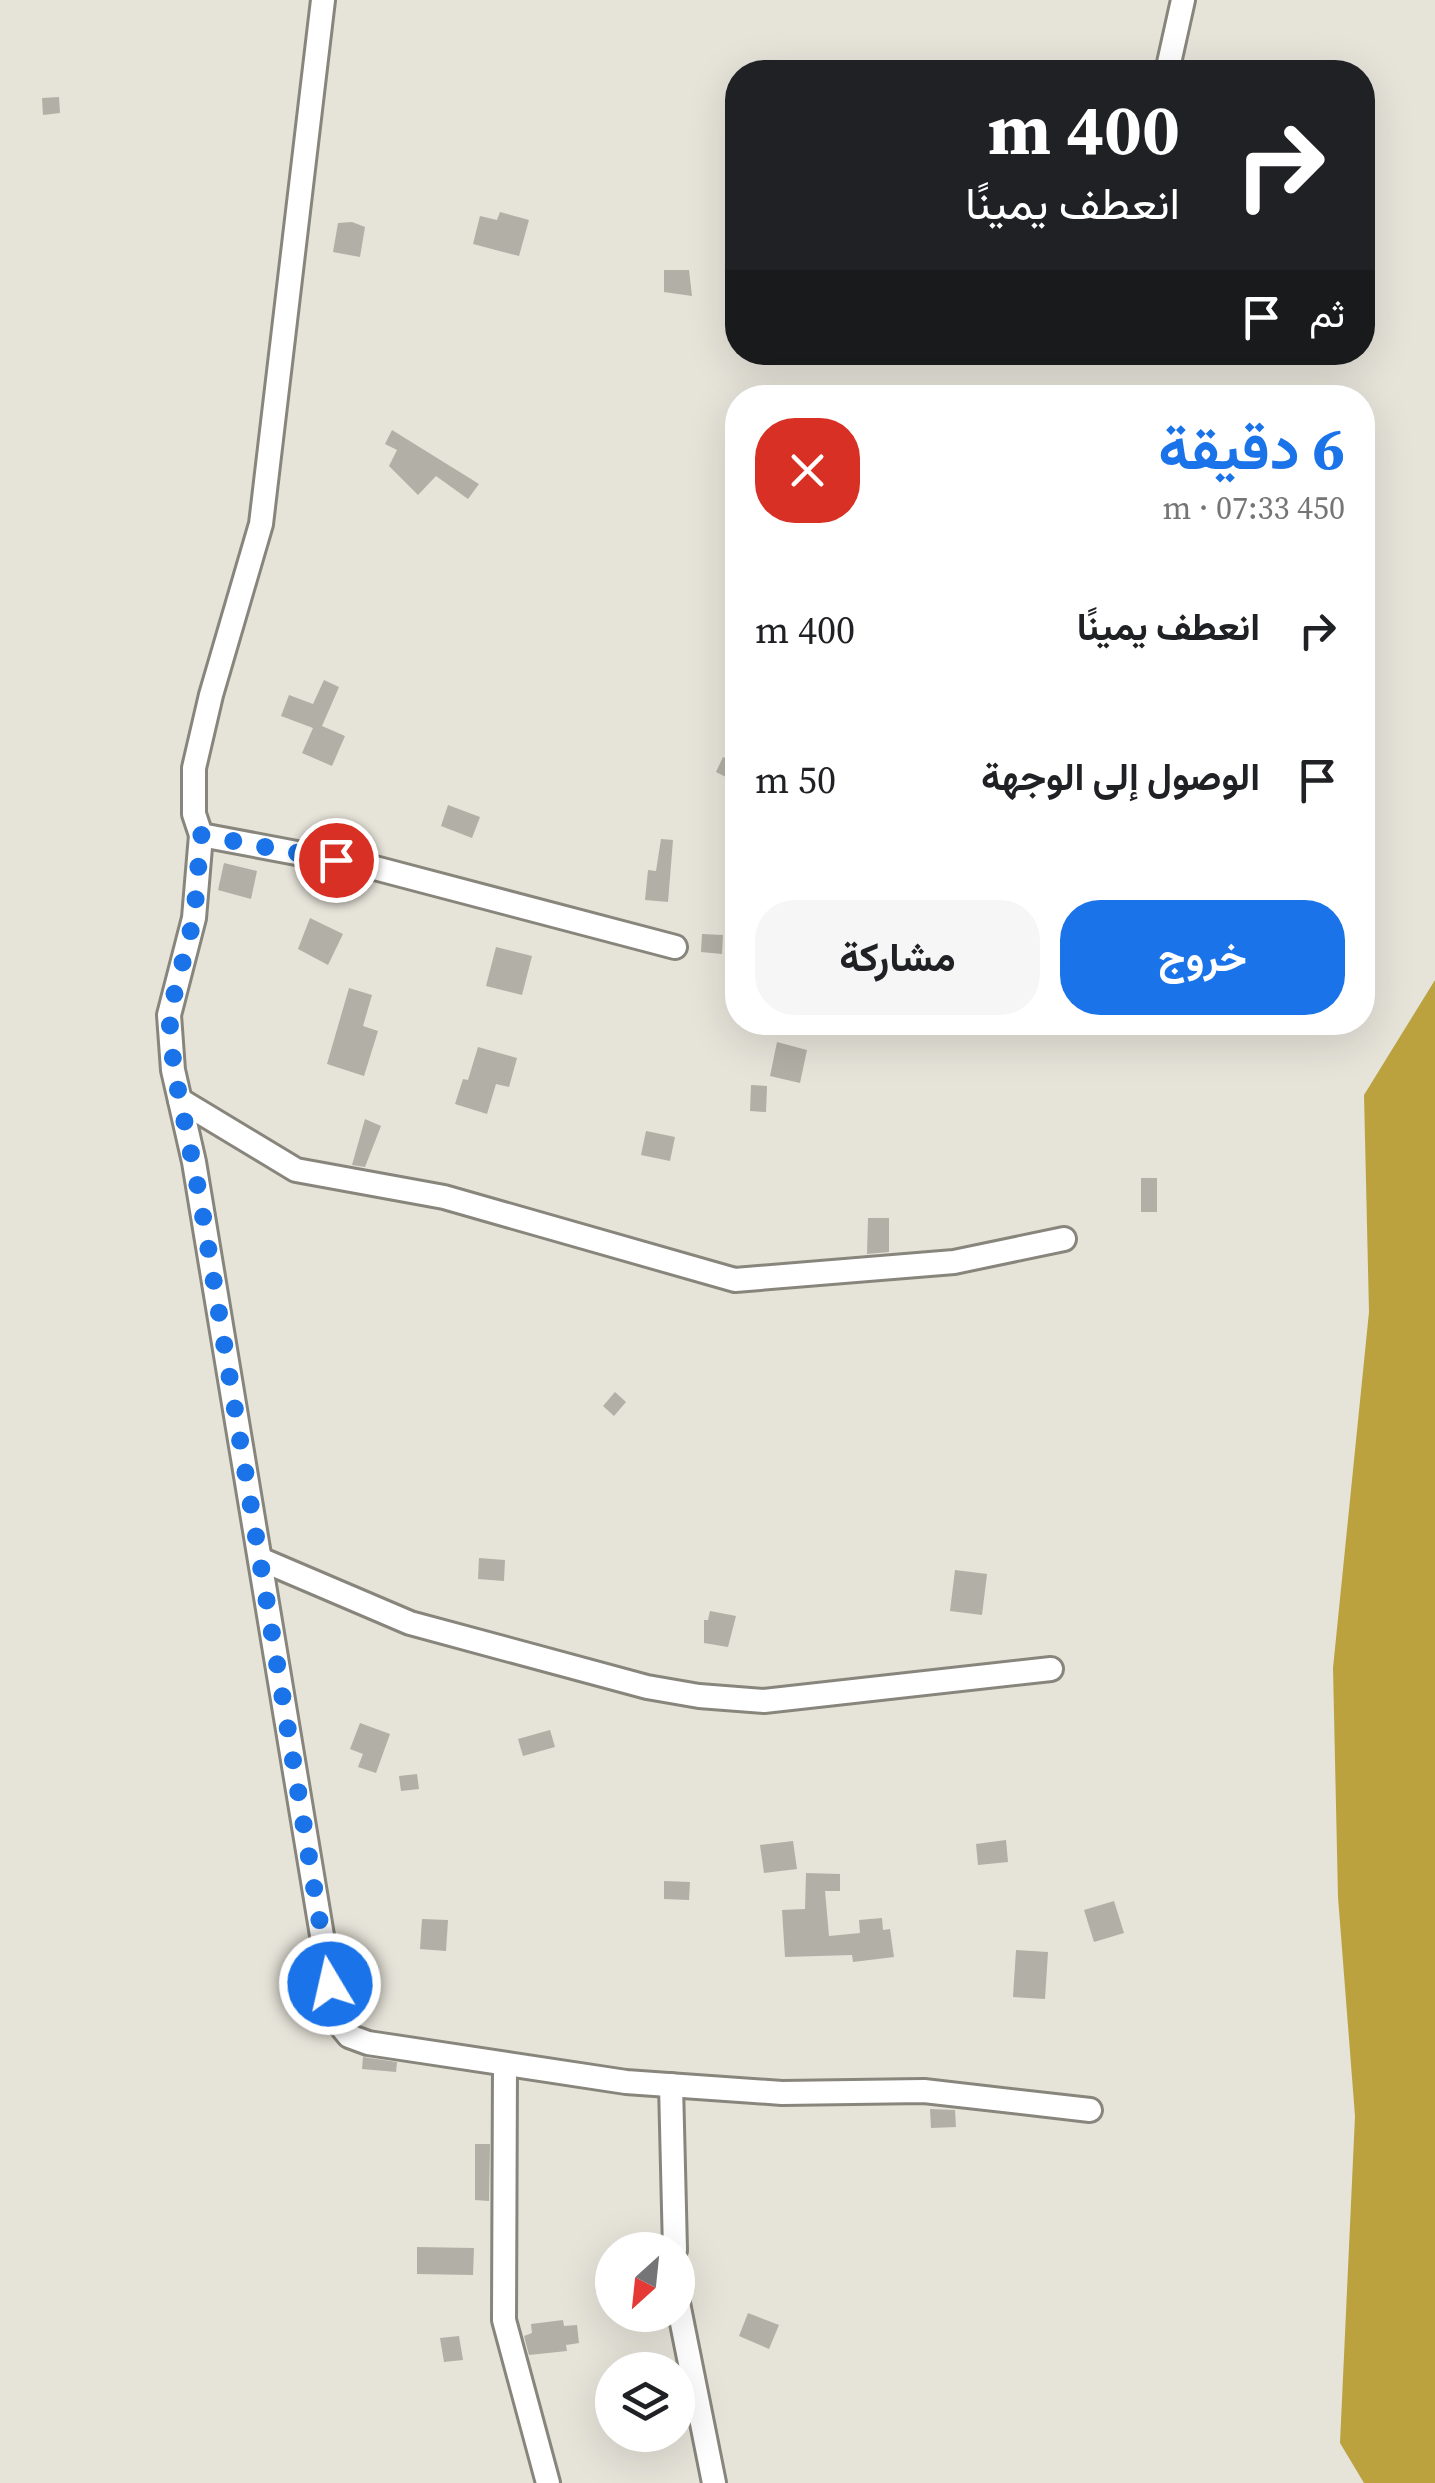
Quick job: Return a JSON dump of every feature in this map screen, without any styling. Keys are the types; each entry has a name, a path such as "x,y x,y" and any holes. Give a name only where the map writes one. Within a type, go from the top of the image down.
{"street":[{"path":"323,0 262,524 211,694 194,768 194,814 201,835 194,918 169,1015 180,1100 336,2020 349,2036 368,2043 671,2086 782,2093 924,2091 1090,2110"},
{"path":"1170,60 1183,0"},
{"path":"201,835 371,867 675,947"},
{"path":"180,1100 296,1170 444,1198 735,1280 954,1262 1064,1239"},
{"path":"260,1559 410,1624 647,1687 700,1696 764,1702 1051,1668"},
{"path":"505,2064 504,2320 548,2483"},
{"path":"671,2086 675,2232"},
{"path":"684,2332 714,2483"}],"shaded area":[{"path":"1435,980 1435,2483 1364,2483 1340,2443 1355,2116 1338,1897 1333,1668 1369,1312 1364,1095"}],"building":[{"path":"59,97 60,113 43,115 42,98"},
{"path":"500,212 529,220 519,256 473,244 480,216 497,220"},
{"path":"352,222 365,227 360,257 333,252 338,223"},
{"path":"664,270 689,270 692,296 664,292"},
{"path":"392,430 479,484 468,499 436,476 418,495 389,466 397,450 385,444"},
{"path":"324,680 339,687 322,726 345,736 332,766 302,753 313,728 281,716 289,695 313,704"},
{"path":"723,757 725,758 725,776 716,772"},
{"path":"448,805 480,817 472,838 441,826"},
{"path":"661,839 673,840 668,902 645,900 648,870 656,871"},
{"path":"224,863 257,871 251,899 218,890"},
{"path":"310,918 343,934 328,965 298,949"},
{"path":"702,934 723,935 722,954 701,952"},
{"path":"496,947 532,956 522,995 486,986"},
{"path":"349,988 372,995 363,1026 378,1031 364,1076 327,1064"},
{"path":"777,1042 807,1050 800,1083 770,1076"},
{"path":"478,1047 517,1058 509,1087 496,1084 487,1114 455,1104 463,1079 468,1080"},
{"path":"751,1085 767,1086 766,1112 750,1111"},
{"path":"365,1119 381,1126 365,1167 352,1165"},
{"path":"646,1131 675,1137 670,1161 641,1155"},
{"path":"1141,1178 1157,1178 1157,1212 1141,1212"},
{"path":"868,1218 889,1218 889,1252 867,1254"},
{"path":"615,1392 626,1402 614,1416 603,1406"},
{"path":"479,1558 505,1560 504,1581 478,1579"},
{"path":"955,1570 987,1574 982,1615 950,1611"},
{"path":"710,1611 736,1616 728,1647 704,1643 704,1620 708,1620"},
{"path":"360,1723 390,1734 376,1773 358,1767 363,1754 350,1749"},
{"path":"550,1730 555,1747 523,1756 518,1739"},
{"path":"417,1774 419,1789 401,1791 399,1776"},
{"path":"1006,1840 1008,1862 978,1865 976,1844"},
{"path":"793,1841 797,1869 764,1873 760,1845"},
{"path":"806,1873 840,1874 840,1891 825,1891 829,1936 860,1933 859,1920 882,1918 883,1930 890,1929 894,1957 853,1962 852,1955 785,1957 782,1910 805,1909"},
{"path":"664,1881 690,1882 689,1900 664,1899"},
{"path":"1114,1901 1124,1933 1094,1942 1084,1910"},
{"path":"422,1919 448,1920 446,1951 420,1949"},
{"path":"1016,1950 1048,1952 1045,1999 1013,1997"},
{"path":"363,2057 397,2062 396,2072 362,2069"},
{"path":"930,2109 955,2110 956,2127 931,2128"},
{"path":"475,2144 490,2144 489,2201 475,2200"},
{"path":"417,2247 474,2248 473,2275 417,2274"},
{"path":"748,2313 779,2325 769,2349 739,2336"},
{"path":"563,2320 564,2326 577,2325 579,2343 566,2345 567,2351 529,2355 524,2336 532,2333 531,2324"},
{"path":"459,2336 463,2360 444,2362 440,2338"}],"route":[{"path":"330,1984 194,1162 174,1070 169,1015 194,918 201,835 336,860"}]}
